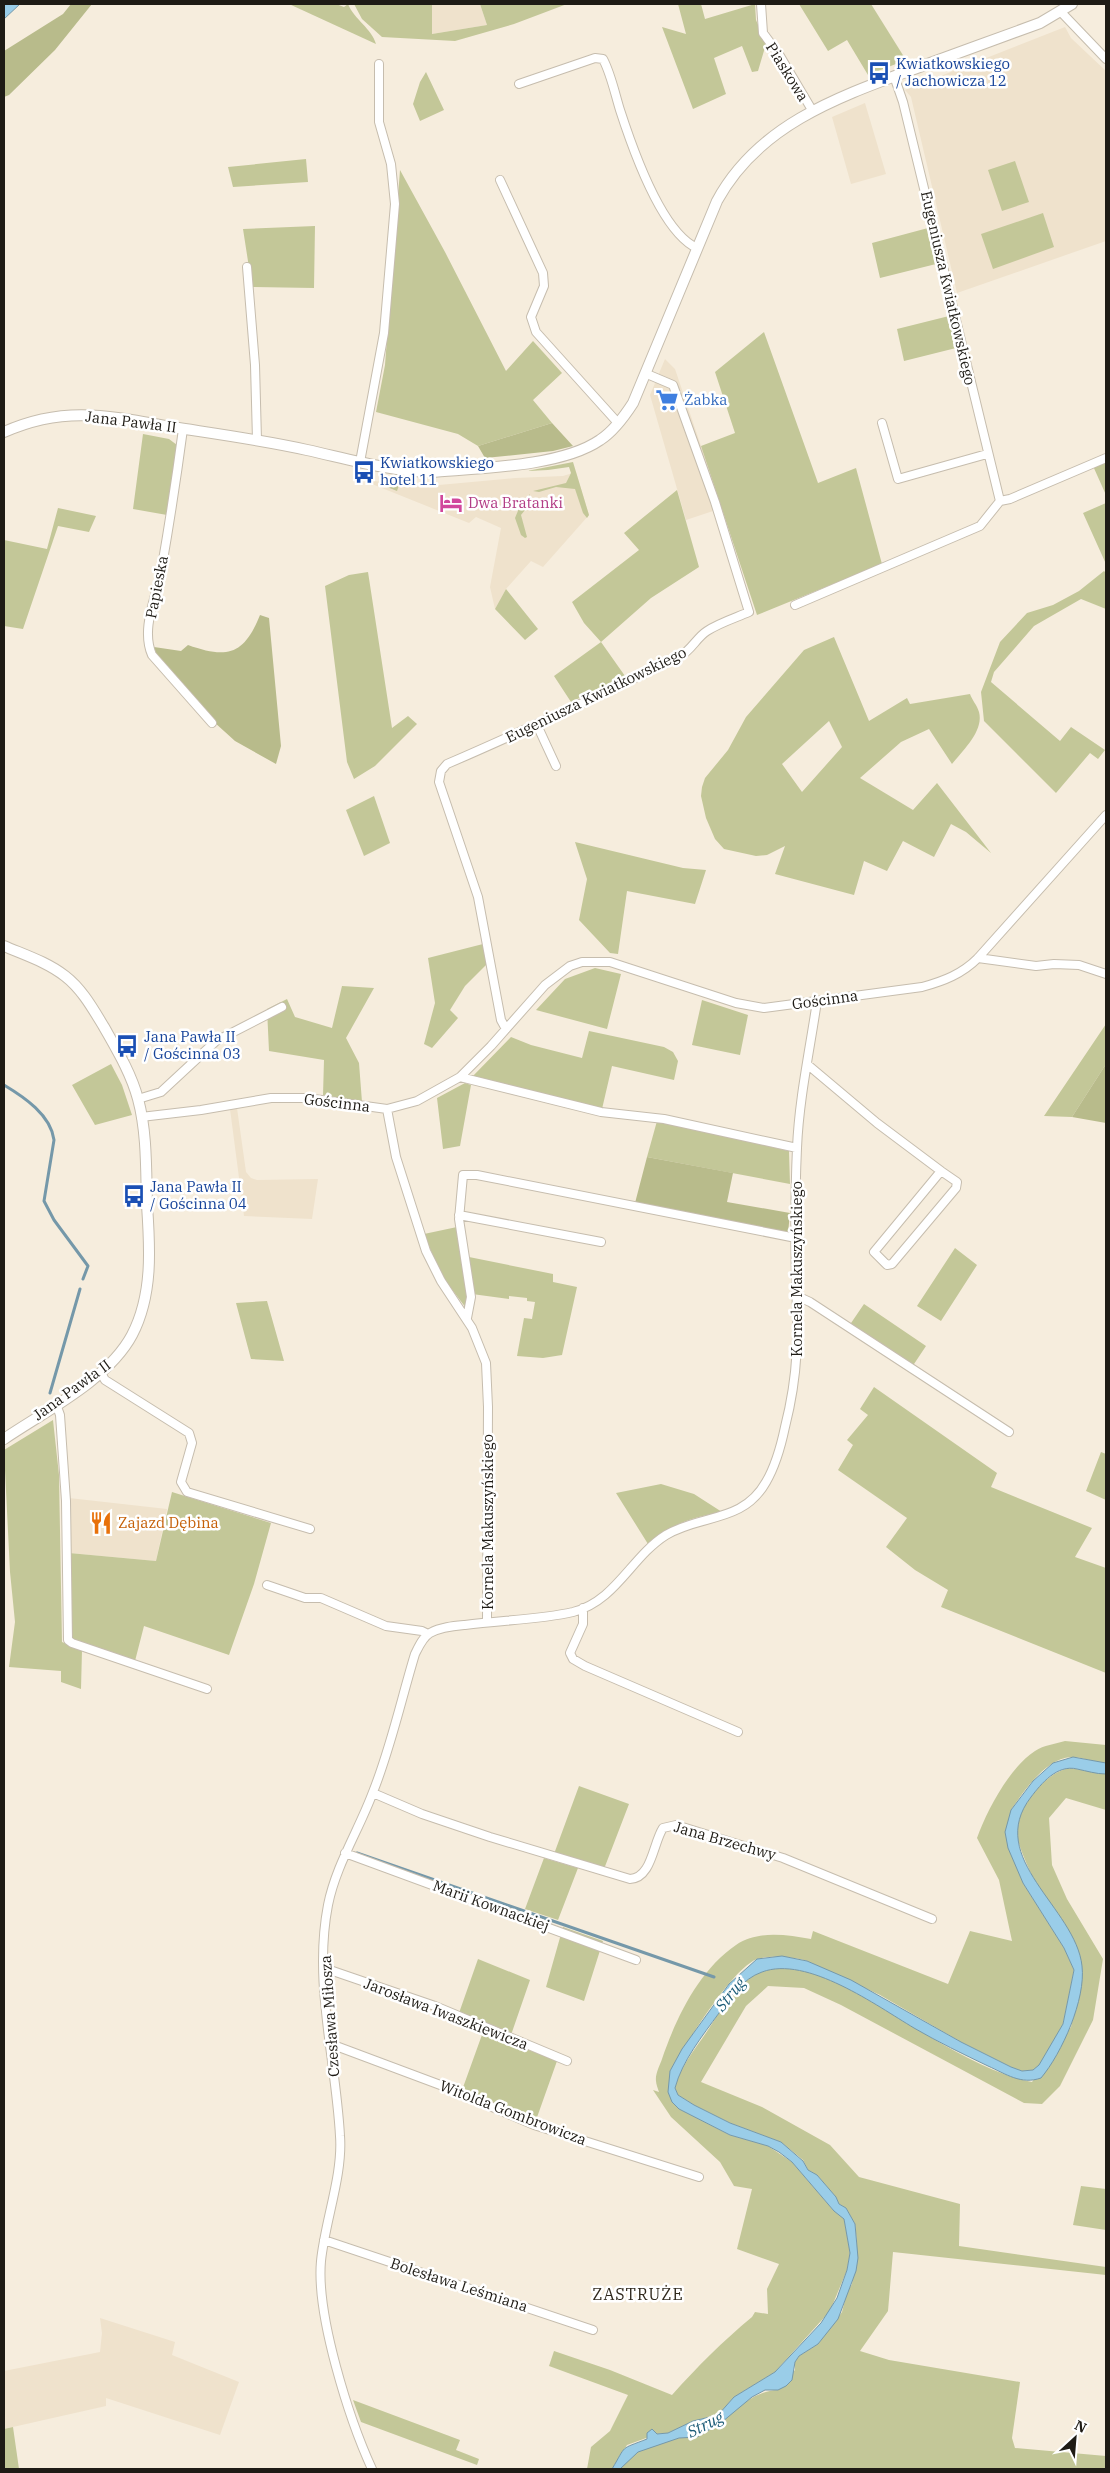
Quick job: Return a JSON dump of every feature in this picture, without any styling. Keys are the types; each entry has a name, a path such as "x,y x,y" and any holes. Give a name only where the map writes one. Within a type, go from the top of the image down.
{"street":[{"name":"Piaskowa","path":"761,4 763,33 780,56 812,110"},
{"path":"247,267 255,365 258,440 400,471 431,472 548,460 586,448 600,441 618,423 633,403 647,374 717,200 741,164 778,133 812,110 894,76 1040,23 1072,4"},
{"path":"1061,12 1106,59"},
{"path":"519,84 595,58 603,59 625,125 661,211 681,239 697,248"},
{"path":"360,462 384,333 395,204 391,164 379,122 379,64"},
{"name":"Eugeniusza Kwiatkowskiego","path":"894,76 903,102 987,454 1000,500"},
{"path":"500,180 543,273 544,286 531,317 536,332 618,423"},
{"name":"Eugeniusza Kwiatkowskiego","path":"506,1029 501,1020 478,897 439,782 441,771 447,764 537,725 621,682 681,656 691,649 707,631 749,612 715,502 673,385 647,374"},
{"name":"Jana Pawła II","path":"4,432 45,417 88,415 258,440"},
{"path":"882,423 898,479 987,454"},
{"name":"Papieska","path":"183,429 160,578 152,604 148,647 152,655 212,723"},
{"path":"795,605 980,526 1000,500 1010,499 1106,458"},
{"path":"537,725 556,766"},
{"name":"Gościnna","path":"141,1118 287,1097 387,1109 417,1101 460,1077 506,1029 545,984 570,966 596,960 625,966 736,1003 751,1006 778,1007 930,985 955,976 978,958 1106,815"},
{"name":"Jana Pawła II","path":"4,946 55,969 80,991 117,1051 138,1099 141,1118 148,1227 147,1284 142,1310 132,1335 120,1353 101,1373 4,1439"},
{"path":"978,958 1036,966 1054,964 1079,965 1106,974"},
{"name":"Kornela Makuszyńskiego","path":"387,1109 396,1157 426,1251 440,1281 466,1318 482,1352 488,1376 487,1622 559,1615 583,1608 600,1599 616,1586 652,1546 664,1536 678,1528 736,1512 746,1506 758,1495 773,1469 793,1398 798,1352 797,1148 817,1001"},
{"path":"138,1099 161,1092 216,1041 282,1007"},
{"path":"808,1066 877,1123 956,1182 956,1188 892,1264 887,1265 874,1252 941,1171"},
{"path":"460,1077 601,1112 664,1119 797,1148"},
{"path":"466,1318 471,1297 460,1215 463,1175 477,1175 796,1238"},
{"path":"460,1215 602,1242"},
{"path":"797,1296 810,1302 1009,1432"},
{"path":"101,1373 105,1380 189,1433 192,1443 181,1482 187,1492 310,1529"},
{"path":"56,1404 60,1415 66,1501 68,1640 207,1689"},
{"path":"267,1585 305,1598 321,1598 386,1626 422,1631 428,1634 449,1627 487,1622"},
{"path":"583,1608 583,1624 570,1653 573,1658 585,1666 738,1732"},
{"name":"Czesława Miłosza","path":"372,2469 350,2408 328,2328 321,2284 324,2240 337,2176 341,2139 328,2043 324,1968 325,1924 328,1904 345,1853 373,1793 415,1654 419,1645 428,1634"},
{"name":"Jana Brzechwy","path":"373,1793 413,1810 490,1837 630,1879 636,1878 644,1872 663,1828 676,1825 783,1858 932,1919"},
{"name":"Marii Kownackiej","path":"345,1853 636,1960"},
{"name":"Jarosława Iwaszkiewicza","path":"324,1968 436,2006 567,2061"},
{"name":"Witolda Gombrowicza","path":"328,2043 444,2086 534,2124 700,2177"},
{"name":"Bolesława Leśmiana","path":"324,2240 593,2330"}],"shaded area":[{"path":"432,4 480,4 487,25 432,34"},
{"path":"1065,27 1071,38 1106,71 1106,241 957,293 911,97 905,90"},
{"path":"865,103 886,174 851,184 832,117"},
{"path":"665,359 675,369 722,508 686,520 650,395"},
{"path":"576,472 589,515 543,567 531,561 506,589 495,609 490,587 501,528 476,517 469,523 357,478 399,485 428,486 515,478 563,476"},
{"path":"237,1108 246,1172 251,1178 257,1180 318,1179 312,1219 244,1216 230,1109"},
{"path":"69,1498 167,1509 156,1561 69,1553"},
{"path":"100,2318 175,2342 172,2355 239,2382 220,2435 106,2398 106,2406 4,2429 4,2371 100,2352 102,2333"}],"green space":[{"path":"71,4 92,4 55,50 9,95 4,97 4,51 63,14"},
{"path":"289,4 336,4 344,7 348,4 371,34 376,44"},
{"path":"354,4 432,4 432,34 487,25 480,4 567,4 514,24 455,41 382,37 362,19"},
{"path":"678,4 701,4 705,19 755,4 756,20 766,44 758,71 752,72 742,46 714,58 726,94 693,109 662,27 686,34"},
{"path":"799,4 871,4 906,60 868,75 847,40 828,51"},
{"path":"426,72 444,110 420,121 413,104 420,82"},
{"path":"306,159 308,182 233,187 228,167"},
{"path":"1015,161 1029,202 1002,211 988,170"},
{"path":"400,170 445,252 506,371 533,341 562,373 533,400 552,423 478,446 458,434 376,412 385,365"},
{"path":"1043,213 1054,247 993,269 981,234"},
{"path":"315,226 314,288 252,287 243,229"},
{"path":"928,228 936,264 880,278 872,243"},
{"path":"949,316 956,348 904,361 897,329"},
{"path":"764,332 818,483 856,468 882,564 757,615 701,446 735,433 715,372"},
{"path":"552,423 573,446 553,451 485,458 478,446"},
{"path":"143,434 169,439 177,445 167,515 133,509"},
{"path":"1106,460 1106,495 1093,466"},
{"path":"573,462 589,515 587,518 583,513 575,489 556,487 539,492 533,491 566,483 571,473 569,467 527,471"},
{"path":"390,477 401,479 397,491 387,487"},
{"path":"677,490 699,567 651,598 601,642 584,623 572,602 639,550 624,533"},
{"path":"530,494 529,505 521,515 527,537 525,538 521,535 515,518 520,506"},
{"path":"1106,503 1106,564 1083,513"},
{"path":"58,508 96,516 89,532 58,526 23,629 4,626 4,540 47,549"},
{"path":"1104,571 1106,573 1106,609 1081,599 1034,626 994,672 991,682 1060,741 1071,727 1105,750 1098,759 1090,753 1056,793 984,721 981,692 1000,642 1027,613 1053,605 1079,591"},
{"path":"368,572 392,728 408,716 417,724 375,766 354,779 347,762 325,586 349,575"},
{"path":"506,589 538,629 525,640 495,609"},
{"path":"260,615 269,618 281,746 276,764 235,741 214,722 156,656 154,647 181,651 188,645 213,652 233,650 247,639"},
{"path":"834,637 869,721 907,698 910,704 970,694 979,712 980,719 972,740 952,764 929,729 901,742 860,778 913,810 937,783 991,853 966,832 951,824 934,857 903,841 887,871 864,861 854,895 775,874 785,846 767,855 756,856 724,849 715,839 706,818 701,796 705,778 728,750 746,717 804,650","holes":["829,721 842,747 802,792 782,764"]},
{"path":"601,642 625,676 571,702 554,676"},
{"path":"374,796 390,843 364,856 346,810"},
{"path":"575,842 683,868 706,870 695,904 627,891 618,954 610,953 579,920 587,879"},
{"path":"483,944 487,964 465,986 450,1010 458,1018 432,1048 424,1044 435,1003 428,958"},
{"path":"595,968 621,974 607,1029 536,1010 565,979"},
{"path":"342,986 374,988 346,1038 359,1063 362,1102 323,1095 324,1060 269,1051 267,1009 287,999 295,1017 332,1028"},
{"path":"702,1000 748,1015 740,1055 692,1045"},
{"path":"1106,1024 1106,1064 1072,1117 1044,1116"},
{"path":"589,1031 664,1047 673,1052 678,1061 674,1080 612,1066 602,1109 472,1077 511,1037 531,1045 582,1058"},
{"path":"111,1064 122,1085 132,1115 95,1125 72,1085"},
{"path":"1106,1064 1106,1123 1072,1117"},
{"path":"465,1083 471,1085 460,1146 443,1149 437,1098"},
{"path":"657,1121 789,1151 790,1184 647,1157"},
{"path":"647,1157 733,1173 727,1202 790,1213 788,1233 635,1203"},
{"path":"457,1227 466,1291 466,1308 441,1275 424,1234"},
{"path":"955,1248 977,1265 941,1321 917,1306"},
{"path":"469,1257 553,1274 553,1282 577,1287 562,1355 543,1358 517,1356 524,1318 532,1319 535,1302 527,1301 527,1298 509,1296 509,1299 472,1294"},
{"path":"267,1301 284,1361 251,1359 236,1303"},
{"path":"864,1304 926,1346 912,1367 849,1326"},
{"path":"874,1387 997,1473 991,1487 1092,1528 1075,1557 1106,1568 1106,1673 941,1607 948,1590 915,1570 886,1547 907,1518 838,1470 853,1445 847,1440 868,1415 860,1409"},
{"path":"53,1420 59,1475 62,1642 82,1650 81,1689 61,1682 61,1671 9,1667 15,1622 10,1572 4,1450"},
{"path":"1101,1452 1106,1454 1106,1500 1086,1491"},
{"path":"661,1484 694,1494 722,1512 683,1522 665,1531 648,1544 616,1493"},
{"path":"172,1492 271,1523 254,1584 229,1655 144,1626 135,1661 71,1639 69,1553 156,1561"},
{"path":"1065,1741 1106,1745 1106,1763 1071,1757 1052,1763 1036,1777 1011,1810 1023,1883 1064,1948 1074,1970 1063,2024 1040,2065 1033,2070 1022,2071 1011,2067 961,2042 880,1995 807,1961 769,1957 757,1959 746,1966 709,2009 670,2071 679,2109 730,2135 768,2146 792,2162 834,2211 844,2218 850,2253 847,2270 830,2311 775,2372 734,2397 718,2415 700,2419 668,2433 657,2434 627,2445 612,2469 587,2469 591,2447 610,2431 628,2395 549,2366 554,2351 610,2370 672,2395 755,2312 768,2314 767,2289 779,2264 737,2249 752,2189 734,2186 720,2162 671,2117 653,2090 659,2092 656,2075 674,2027 690,1996 700,1981 723,1955 745,1940 763,1935 811,1939 813,1931 948,1984 970,1931 1012,1941 999,1880 977,1838 993,1802 1017,1767 1038,1749"},
{"path":"1070,1768 1106,1774 1106,1810 1066,1798 1049,1818 1052,1865 1067,1899 1103,1959 1093,2020 1060,2086 1042,2104 1024,2103 841,2005 804,1988 768,1986 746,2006 701,2082 762,2107 830,2145 859,2177 960,2204 959,2246 1106,2267 1106,2275 893,2252 888,2311 860,2351 889,2360 1020,2382 1012,2438 1015,2448 1106,2456 1106,2469 620,2469 630,2457 646,2448 673,2439 699,2436 746,2401 767,2392 778,2390 795,2370 795,2362 799,2356 818,2344 842,2312 847,2292 852,2284 857,2243 855,2224 846,2208 839,2204 836,2197 817,2175 808,2170 803,2160 781,2142 730,2123 678,2095 675,2088 691,2054 728,2000 747,1980 762,1972 780,1969 800,1970 842,1985 986,2067 1032,2082 1071,2027 1082,1975 1082,1966 1031,1874 1017,1837 1016,1824 1023,1808 1041,1785 1054,1774"},
{"path":"579,1786 629,1804 604,1869 554,1854"},
{"path":"544,1858 578,1868 558,1920 525,1909"},
{"path":"563,1927 603,1941 584,2001 546,1987"},
{"path":"478,1959 530,1980 511,2035 459,2013"},
{"path":"483,2032 557,2061 535,2123 461,2093"},
{"path":"1081,2186 1106,2189 1106,2230 1073,2225"},
{"path":"353,2400 460,2440 456,2450 479,2459 477,2465 361,2422"},
{"path":"13,2427 19,2469 4,2469 4,2429"}],"water":[{"path":"4,4 20,4 4,19"},
{"name":"Strug","path":"1073,1757 1106,1763 1106,1774 1070,1768 1056,1772 1031,1797 1019,1819 1018,1841 1025,1862 1065,1924 1076,1945 1082,1966 1080,1994 1071,2025 1057,2055 1041,2078 1027,2080 1007,2075 932,2038 841,1985 800,1970 780,1969 755,1975 738,1989 706,2030 678,2078 675,2088 678,2095 730,2123 781,2142 803,2161 808,2170 817,2175 836,2197 839,2204 846,2208 855,2224 858,2258 856,2271 838,2319 818,2344 799,2356 795,2362 792,2380 786,2386 778,2390 765,2390 752,2397 722,2422 697,2437 679,2438 638,2452 620,2469 612,2469 622,2451 647,2439 647,2433 652,2429 657,2434 668,2433 693,2421 718,2415 734,2397 775,2372 821,2323 837,2298 847,2270 850,2253 844,2219 834,2211 792,2162 768,2146 730,2135 679,2109 672,2102 668,2092 670,2071 682,2049 729,1984 757,1959 782,1956 807,1961 851,1980 961,2042 1011,2067 1022,2071 1033,2070 1039,2065 1063,2024 1074,1970 1064,1948 1023,1883 1008,1848 1005,1832 1011,1810 1033,1781 1053,1763"}],"waterway":[{"path":"4,1085 20,1095 35,1108 48,1123 52,1131 54,1140 44,1201 54,1220 88,1266 83,1279"},
{"path":"50,1393 80,1289"},
{"path":"357,1853 714,1977"}],"place":[{"name":"Kwiatkowskiego / Jachowicza 12","path":"879,73"},
{"name":"Żabka","path":"667,400"},
{"name":"Kwiatkowskiego hotel 11","path":"364,472"},
{"name":"Dwa Bratanki","path":"451,503"},
{"name":"Jana Pawła II / Gościnna 03","path":"127,1046"},
{"name":"Jana Pawła II / Gościnna 04","path":"134,1196"},
{"name":"Zajazd Dębina","path":"101,1523"}],"district":[{"name":"ZASTRUŻE","path":"638,2294"}]}
